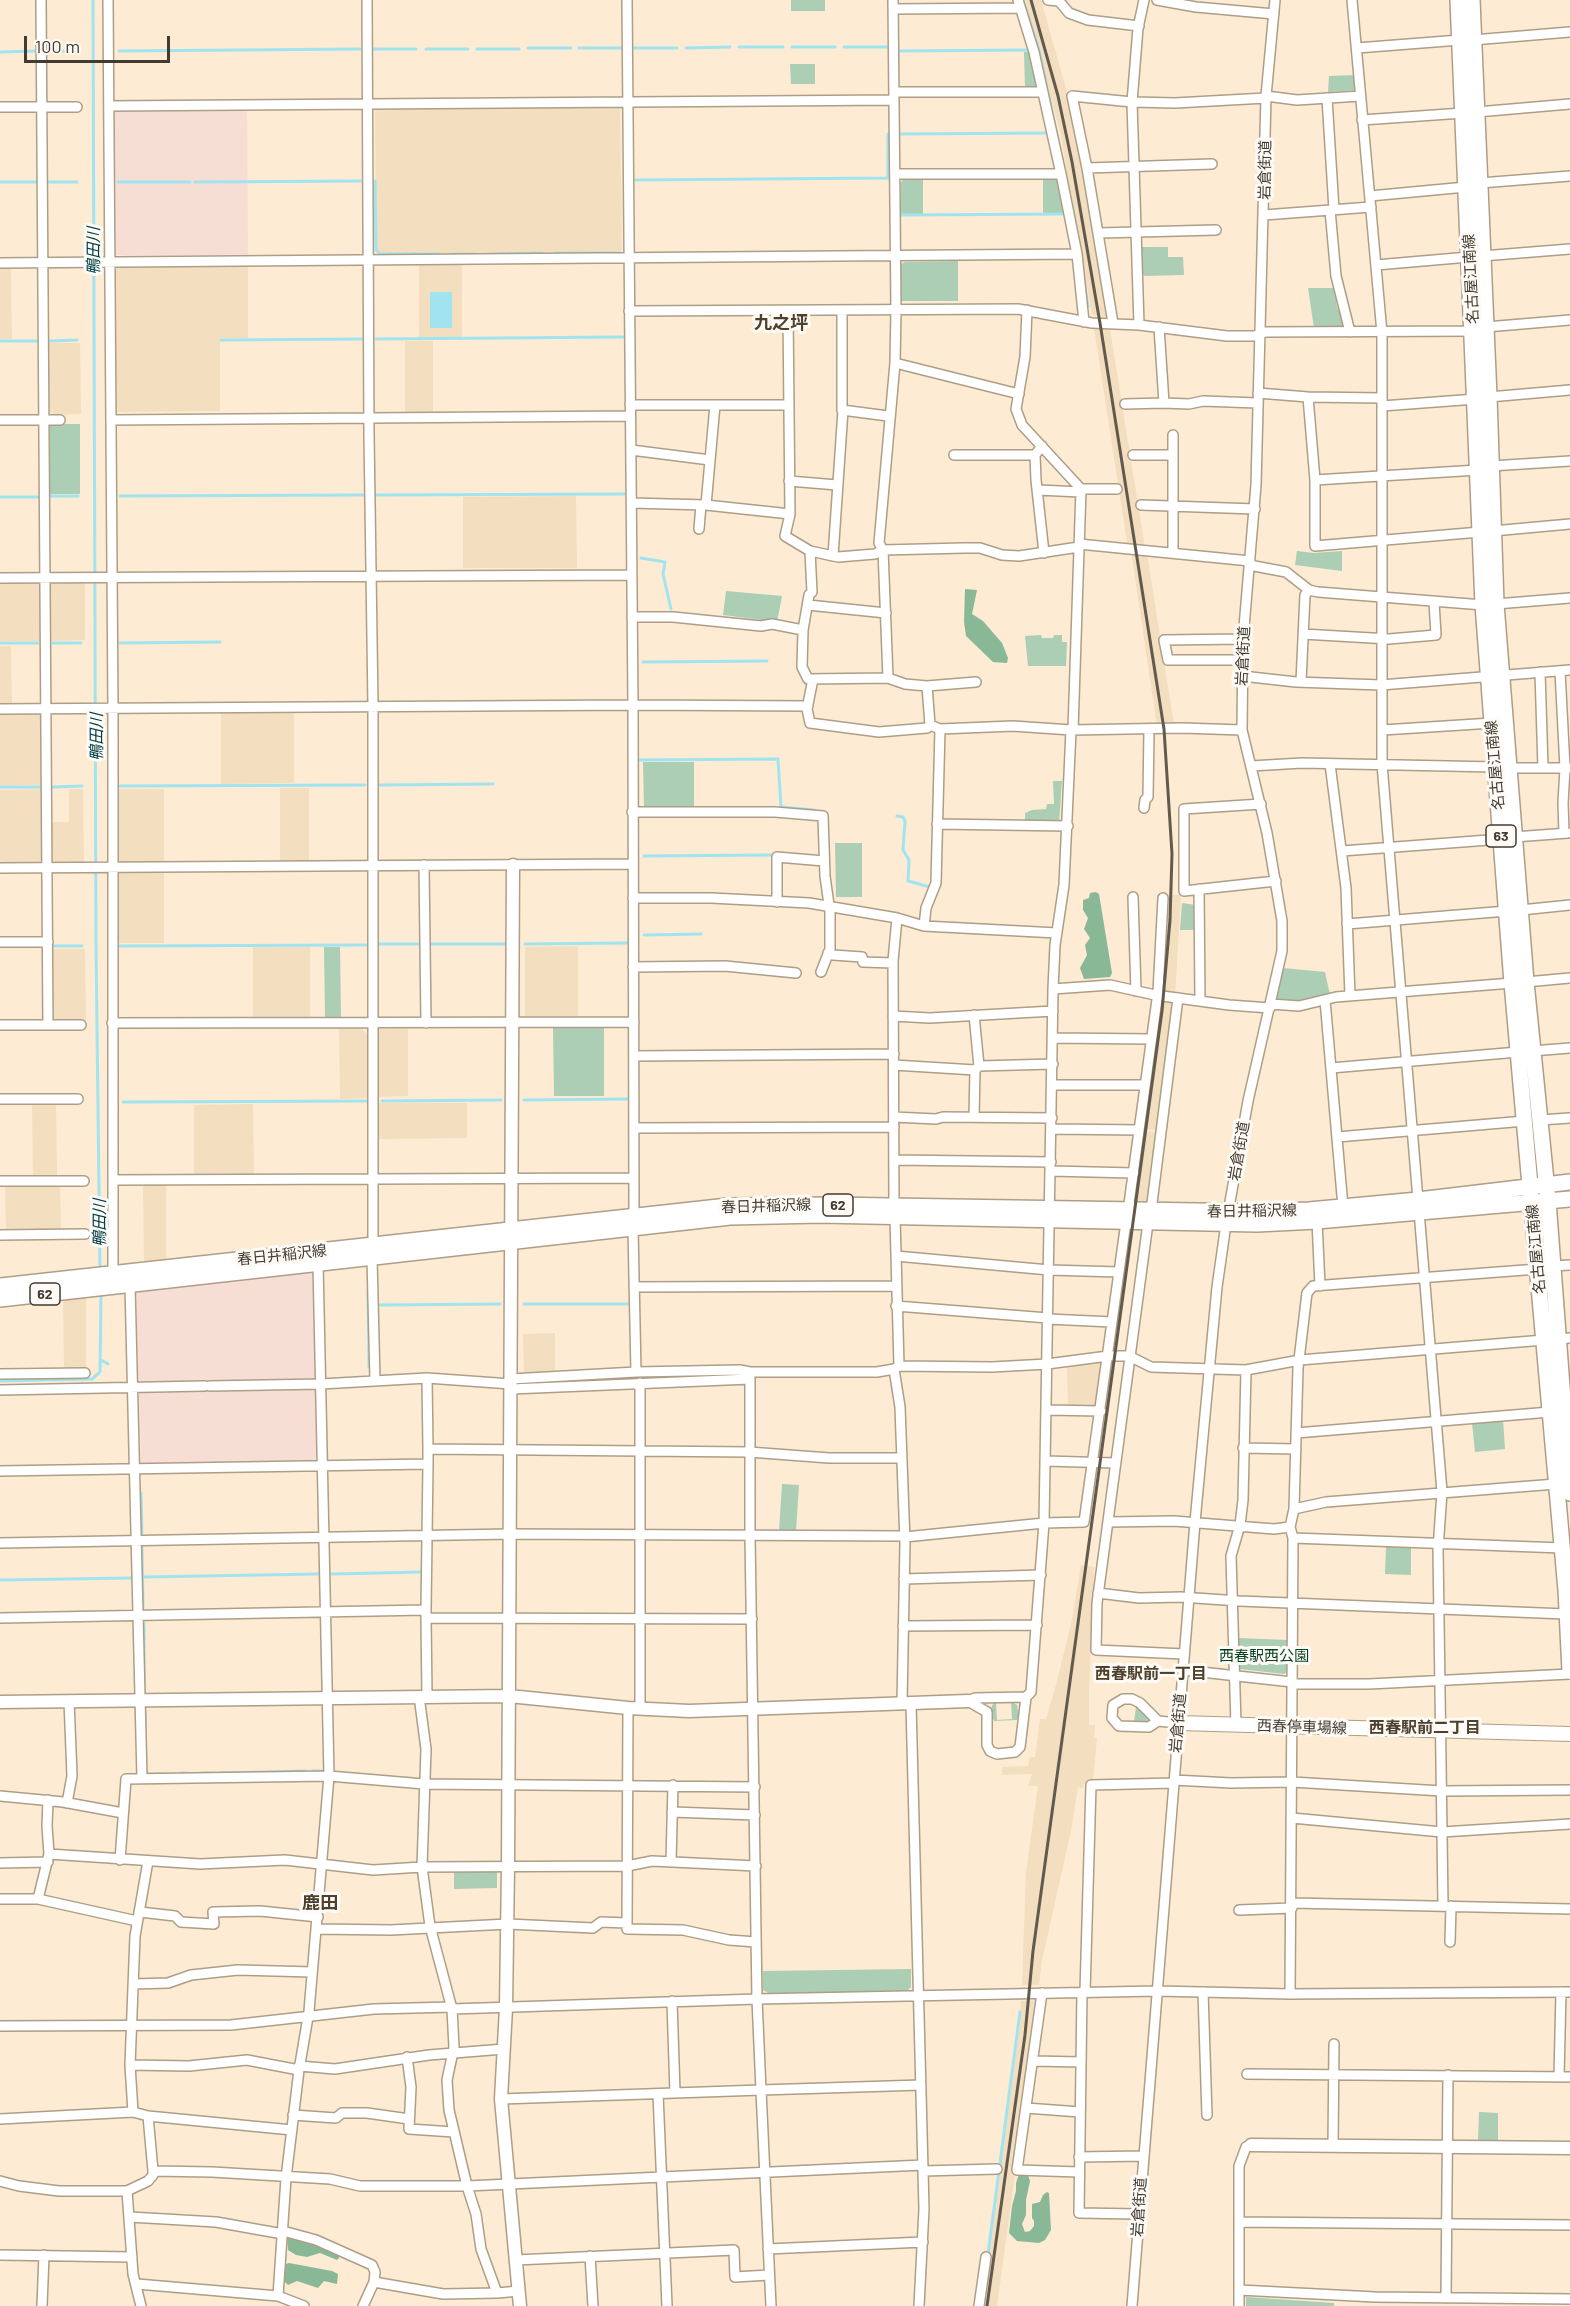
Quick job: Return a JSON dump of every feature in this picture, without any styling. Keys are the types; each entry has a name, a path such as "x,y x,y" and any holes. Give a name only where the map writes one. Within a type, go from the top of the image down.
{"main road":[{"name":"名古屋江南線","path":"1458,0 1467,40"},
{"name":"名古屋江南線","path":"1472,0 1467,40 1489,605 1519,982 1545,1267 1557,1339 1565,1486 1562,1548 1570,1673"},
{"name":"名古屋江南線","path":"1494,676 1492,723 1502,768"},
{"name":"春日井稲沢線","path":"0,1299 110,1278 633,1222 894,1211 1317,1221 1538,1185 1570,1182"},
{"name":"春日井稲沢線","path":"1226,1218 1343,1207 1540,1202 1570,1199"},
{"name":"春日井稲沢線","path":"110,1278 130,1285 318,1263 373,1251"},
{"name":"春日井稲沢線","path":"0,1286 90,1282"},
{"name":"名古屋江南線","path":"1565,1486 1570,1494"},
{"name":"西春停車場線","path":"1178,1723 1570,1734"}],"street":[{"path":"41,0 48,1025"},
{"path":"108,0 107,261 111,420 109,867 113,1180 110,1278"},
{"path":"367,0 370,576 373,708 375,1381"},
{"path":"627,0 628,102 626,108 633,705 633,1222 636,1372"},
{"path":"1048,0 1059,1 1069,13 1088,20 1139,26"},
{"path":"1139,325 1132,102 1139,26 1144,0"},
{"path":"1157,0 1196,7 1274,14"},
{"name":"岩倉街道","path":"1132,2306 1208,1369 1226,1218 1248,1101 1281,956 1283,937 1276,881 1261,804 1242,730 1243,639 1255,509 1266,97 1275,0"},
{"path":"1352,0 1382,333 1382,764 1442,1492 1439,1544 1439,1680 1442,1832 1450,1942"},
{"path":"888,678 883,550 879,543 888,416 895,363 894,4 1019,4 1043,92 1061,174 1077,254 1083,322"},
{"path":"1357,48 1570,32"},
{"path":"109,106 628,102 1043,92"},
{"path":"1113,323 1099,233 1072,96 1132,102 1204,103 1266,97 1297,100 1360,96"},
{"path":"1328,99 1336,276 1350,332"},
{"path":"1362,120 1570,104"},
{"path":"0,107 77,107"},
{"path":"1087,168 1212,164"},
{"path":"895,174 1061,174"},
{"path":"1370,196 1570,176"},
{"path":"1264,215 1371,207"},
{"path":"1099,233 1216,230"},
{"path":"1376,265 1570,249"},
{"path":"0,263 1077,254"},
{"path":"788,310 790,514 785,536 810,551 833,556 858,556 875,555 883,550 980,548 1002,555 1019,556 1079,545 1173,552 1250,563 1286,572 1309,590 1489,605 1570,598"},
{"path":"629,311 1027,310 1083,322 1139,325 1227,336 1480,329 1570,320"},
{"path":"992,1698 987,1712 987,1744 990,1751 997,1754 1015,1752 1020,1747 1026,1697 1030,1692 1044,1523 1053,990 1068,826 1081,491 1022,425 1016,409 1025,357 1027,310"},
{"path":"833,556 843,410 842,311"},
{"path":"1159,327 1159,362 1164,403"},
{"path":"895,363 1019,394"},
{"path":"1258,393 1382,402 1482,398 1570,390"},
{"path":"1308,397 1316,480 1315,546 1570,524"},
{"path":"1125,404 1189,404 1203,401 1257,403"},
{"path":"630,405 789,405"},
{"path":"699,529 710,460 715,405"},
{"path":"843,410 888,416"},
{"path":"111,420 630,416"},
{"path":"0,420 60,420"},
{"path":"1173,435 1173,552"},
{"path":"1042,446 1035,455 1044,552"},
{"path":"631,450 710,460"},
{"path":"954,455 1035,455"},
{"path":"1133,455 1173,455"},
{"path":"1316,480 1570,461"},
{"path":"789,481 837,485"},
{"path":"1038,490 1117,489"},
{"path":"631,503 703,505 790,514"},
{"path":"1141,505 1255,509"},
{"path":"810,551 812,592 809,595 803,630 802,667 808,679 888,678 905,684 927,686 976,682"},
{"path":"0,578 632,575"},
{"path":"1301,682 1305,595 1309,590"},
{"path":"1303,634 1382,638 1436,635 1434,602"},
{"path":"808,605 886,613"},
{"path":"632,617 673,617 761,627 772,624 803,630"},
{"path":"1242,660 1168,660 1164,640 1243,639"},
{"path":"1242,676 1301,682 1382,685 1565,670 1567,768 1563,803 1567,833 1342,851"},
{"path":"1540,672 1543,768"},
{"path":"813,679 808,706 810,723 828,727 894,732 927,728 930,725"},
{"path":"927,686 930,725"},
{"path":"0,709 808,706"},
{"path":"1383,730 1492,723"},
{"path":"930,725 940,729 1013,726 1072,730 1182,728 1242,730"},
{"path":"924,926 926,908 936,883 940,729"},
{"path":"1144,808 1148,797 1149,730"},
{"path":"1251,766 1302,763 1567,768"},
{"path":"1330,764 1342,851 1350,996"},
{"path":"1261,804 1184,809 1184,891 1276,881"},
{"path":"632,812 775,813 823,816 824,861 830,905 828,953 822,972"},
{"path":"937,825 1068,826"},
{"path":"777,902 777,857 824,861"},
{"path":"0,868 633,864"},
{"path":"424,865 426,1023"},
{"path":"513,865 508,1924 501,2099 520,2306"},
{"path":"1199,889 1200,1001"},
{"path":"1133,897 1136,991"},
{"path":"633,898 711,898 830,905 897,918 924,926 1057,933"},
{"path":"0,1544 510,1534 904,1537 1044,1523 1084,1522 1157,995 1163,898"},
{"path":"1347,924 1570,905"},
{"path":"897,918 893,963 894,1211 897,1368 904,1537 903,1626 923,2168 919,2306"},
{"path":"0,942 48,942"},
{"path":"828,953 862,957 863,962 893,963"},
{"path":"633,967 725,966 796,973"},
{"path":"1053,990 1110,985 1200,1001 1299,1006 1336,997 1570,978"},
{"path":"1178,998 1098,1593 1096,1650 1184,1654"},
{"path":"1325,1000 1343,1207"},
{"path":"893,1016 913,1018 1053,1011"},
{"path":"974,1015 977,1068 974,1117"},
{"path":"112,1023 634,1022"},
{"path":"0,1025 81,1024"},
{"path":"1053,1038 1151,1039"},
{"path":"1331,1068 1570,1048"},
{"path":"634,1056 894,1054"},
{"path":"894,1065 977,1068 1053,1064"},
{"path":"1052,1084 1145,1085"},
{"path":"0,1100 78,1099"},
{"path":"634,1128 894,1122 943,1117 1052,1118"},
{"path":"1337,1137 1570,1118"},
{"path":"1052,1129 1139,1130"},
{"path":"894,1160 1051,1166 1134,1173"},
{"path":"113,1180 633,1178"},
{"path":"0,1181 84,1181"},
{"path":"1317,1221 1320,1286"},
{"path":"0,1235 85,1234"},
{"path":"896,1256 1049,1270 1119,1272"},
{"path":"278,2295 286,2178 317,1929 329,1776 318,1263"},
{"path":"1290,1994 1293,1538 1290,1527 1294,1509 1300,1360 1307,1293 1313,1286 1570,1264"},
{"path":"130,1285 142,1778"},
{"path":"634,1287 896,1286"},
{"path":"896,1306 1112,1322"},
{"path":"0,1390 321,1384 427,1377 511,1384 640,1383 750,1376 877,1372 897,1368 1047,1364 1108,1356 1130,1356 1151,1367 1212,1371 1246,1370 1300,1360 1557,1339"},
{"path":"511,1384 636,1372 740,1370 750,1376"},
{"path":"1236,1725 1231,1556 1240,1526 1243,1500 1246,1370"},
{"path":"0,1374 85,1373"},
{"path":"750,1376 749,1452 757,1999 771,2306"},
{"path":"427,1377 428,1535 423,1696 426,1749 422,1867 430,1926 452,2008 453,2053 447,2080 449,2110 476,2214 481,2249 497,2292"},
{"path":"640,1383 640,1619 628,1785 627,1929 683,1930 729,1940 756,1942"},
{"path":"1047,1410 1101,1411"},
{"path":"1296,1432 1561,1411"},
{"path":"1244,1448 1296,1449"},
{"path":"428,1449 749,1452 829,1458 902,1458"},
{"path":"1046,1461 1116,1463"},
{"path":"0,1471 428,1464"},
{"path":"1294,1509 1326,1502 1442,1492 1565,1486"},
{"path":"1108,1522 1195,1522 1274,1529 1290,1527"},
{"path":"1293,1538 1562,1548"},
{"path":"904,1579 1041,1575"},
{"path":"1098,1593 1139,1598 1189,1597 1566,1614"},
{"path":"0,1618 325,1612 509,1618 752,1619"},
{"path":"903,1626 1037,1624"},
{"path":"1183,1670 1292,1683 1439,1680 1570,1673"},
{"path":"0,1702 509,1696 689,1711 907,1704 968,1701 975,1698 1026,1697"},
{"path":"1158,1721 1149,1727 1119,1726 1112,1718 1113,1705 1123,1699 1132,1699 1140,1703 1158,1721 1178,1723"},
{"path":"67,1803 72,1776 69,1700"},
{"path":"968,1701 987,1712"},
{"path":"120,1860 126,1779 329,1776 424,1784 755,1787"},
{"path":"1138,2214 1079,2213 1081,2062 1091,1785 1174,1781 1231,1784 1292,1782 1442,1791 1570,1790"},
{"path":"671,1862 673,1785"},
{"path":"0,1796 48,1800 123,1813"},
{"path":"38,1899 49,1858 48,1800"},
{"path":"672,1812 755,1815"},
{"path":"1292,1818 1442,1832 1570,1824"},
{"path":"0,1863 49,1858 200,1864 285,1860 373,1870 422,1867 627,1866 652,1861 756,1866"},
{"path":"133,2112 130,2065 133,1984 139,1917 148,1862"},
{"path":"0,1899 38,1899 139,1917 175,1916 181,1922 214,1924 213,1912 260,1911 318,1917"},
{"path":"1239,1910 1292,1906 1570,1909"},
{"path":"317,1929 391,1929 508,1924 593,1928 601,1922 627,1923"},
{"path":"133,1984 168,1983 191,1975 238,1970 312,1972"},
{"path":"0,2026 231,2025 374,2009 506,2008 672,2001 1157,1990 1290,1994 1566,1992 1559,2076"},
{"path":"1203,1992 1208,2115"},
{"path":"1042,1993 1017,2170 1079,2172"},
{"path":"672,2001 675,2093"},
{"path":"1333,2145 1334,2044"},
{"path":"130,2065 189,2066 247,2060 299,2068 335,2069 407,2057 504,2049"},
{"path":"407,2057 411,2087 409,2129 454,2132"},
{"path":"1033,2061 1081,2062"},
{"path":"1247,2074 1570,2077"},
{"path":"1446,2298 1448,2075"},
{"path":"501,2099 921,2085"},
{"path":"658,2094 667,2306"},
{"path":"1026,2108 1080,2112"},
{"path":"0,2119 133,2112 147,2116 292,2130"},
{"path":"294,2115 336,2118 342,2113 367,2113 409,2119"},
{"path":"0,2181 59,2191 127,2191 148,2181 153,2175 147,2116"},
{"path":"1239,2306 1239,2166 1246,2147 1251,2145 1333,2145 1570,2148"},
{"path":"1079,2157 1143,2156"},
{"path":"153,2171 330,2179 360,2186 467,2186 765,2172 923,2168 997,2169"},
{"path":"127,2191 133,2274 141,2306"},
{"path":"130,2217 216,2222 316,2240 372,2265 375,2272 374,2282 363,2306"},
{"path":"1239,2222 1570,2225"},
{"path":"768,2248 922,2242"},
{"path":"516,2260 734,2250 735,2277 769,2275"},
{"path":"0,2255 132,2257"},
{"path":"42,2306 44,2255"},
{"path":"590,2256 593,2306"},
{"path":"979,2306 986,2257"},
{"path":"374,2282 443,2294 519,2291"},
{"path":"137,2284 278,2295 304,2306"},
{"path":"1239,2290 1375,2302 1446,2298 1480,2302 1570,2299"}],"shaded area":[{"path":"1025,0 1041,0 1067,92 1083,169 1108,317 1092,315 1060,132"},
{"path":"620,106 622,250 620,252 462,253 462,337 419,337 419,254 380,254 376,250 375,112 379,108"},
{"path":"247,109 248,255 115,255 114,110"},
{"path":"248,264 248,338 220,338 220,411 115,412 114,270 118,266"},
{"path":"0,266 11,266 12,339 0,339"},
{"path":"1094,328 1110,329 1145,548 1131,546 1127,542"},
{"path":"405,341 433,341 433,412 405,412"},
{"path":"48,343 80,343 81,414 57,415 49,411"},
{"path":"576,496 577,568 463,568 463,497"},
{"path":"1131,551 1147,553 1174,725 1157,726"},
{"path":"53,580 85,580 85,640 49,641 49,584"},
{"path":"0,582 36,582 40,585 40,641 0,641"},
{"path":"0,646 11,646 12,705 0,705"},
{"path":"294,711 294,783 221,784 221,712"},
{"path":"0,713 39,713 41,716 42,785 0,785"},
{"path":"280,788 309,788 309,862 280,862"},
{"path":"42,789 42,859 39,863 0,863 0,790"},
{"path":"69,789 83,789 84,864 56,864 51,859 51,822 69,822"},
{"path":"118,789 164,789 164,863 121,863 118,859"},
{"path":"164,871 164,943 118,943 117,874 120,872"},
{"path":"1166,895 1181,895 1175,996 1160,993"},
{"path":"578,946 578,1016 525,1017 525,947"},
{"path":"253,947 310,947 310,1017 253,1017"},
{"path":"50,949 85,949 86,1021 55,1021 51,1017"},
{"path":"1159,998 1175,1001 1158,1130 1141,1129"},
{"path":"408,1028 408,1096 379,1097 379,1029"},
{"path":"339,1029 362,1029 368,1035 368,1098 340,1099"},
{"path":"32,1103 56,1103 57,1175 33,1176"},
{"path":"379,1103 467,1103 467,1138 379,1139"},
{"path":"253,1104 254,1174 194,1175 194,1105"},
{"path":"1141,1131 1157,1132 1147,1202 1132,1202"},
{"path":"60,1185 61,1231 6,1232 5,1186"},
{"path":"143,1185 166,1185 166,1259 144,1262"},
{"path":"314,1272 316,1458 313,1462 144,1464 141,1461 136,1292"},
{"path":"86,1296 86,1368 64,1369 63,1298"},
{"path":"555,1333 555,1374 524,1376 523,1334"},
{"path":"1105,1362 1098,1408 1068,1407 1067,1367"},
{"path":"1081,1565 1094,1567 1089,1694 1089,1725 1095,1725 1094,1738 1097,1738 1093,1781 1083,1784 1083,1788 1078,1787 1071,1831 1042,1960 1039,1985 1022,1985 1026,1872 1038,1786 1028,1786 1032,1774 1002,1775 1002,1767 1028,1766 1030,1757 1035,1757 1040,1719 1046,1719 1072,1620"},
{"path":"1039,2000 997,2306 982,2306 1021,2001"}],"green space":[{"path":"791,0 825,0 825,11 791,11"},
{"path":"1024,52 1031,52 1039,85 1037,89 1025,89"},
{"path":"790,64 815,64 815,84 791,84"},
{"path":"1355,75 1356,90 1328,92 1329,76"},
{"path":"1043,177 1058,177 1066,213 1043,213"},
{"path":"903,178 923,178 923,214 901,214"},
{"path":"1141,247 1168,247 1168,257 1183,257 1184,275 1145,276 1142,274"},
{"path":"958,261 958,301 901,301 901,264"},
{"path":"1308,288 1335,288 1339,301 1336,302 1338,310 1341,310 1345,327 1314,328"},
{"path":"50,424 80,424 80,494 48,494 48,427"},
{"path":"1297,551 1314,553 1342,551 1342,571 1295,565"},
{"path":"965,589 977,590 972,614 983,621 1002,643 1008,658 1007,663 993,662 966,636"},
{"path":"726,591 782,596 777,622 723,615"},
{"path":"1041,635 1042,638 1053,638 1054,635 1062,635 1062,642 1067,642 1066,666 1028,666 1025,636"},
{"path":"643,762 694,762 694,807 644,807"},
{"path":"1053,781 1062,781 1059,824 1025,823 1025,813 1046,809 1047,804 1054,804"},
{"path":"835,843 862,843 862,897 836,897"},
{"path":"1090,893 1099,894 1112,973 1110,977 1084,979 1080,968 1087,955 1085,945 1090,938 1084,929 1088,918 1083,910 1083,900 1089,898"},
{"path":"1182,903 1196,905 1196,930 1180,930"},
{"path":"324,947 340,947 341,1017 325,1017"},
{"path":"1283,968 1325,972 1330,995 1299,1003 1278,1001"},
{"path":"553,1028 604,1028 604,1096 554,1096"},
{"path":"1503,1420 1505,1449 1475,1452 1472,1423"},
{"path":"782,1484 799,1485 796,1531 779,1531"},
{"path":"1386,1546 1411,1547 1411,1575 1385,1574"},
{"name":"西春駅西公園","path":"1238,1638 1288,1640 1288,1671 1284,1674 1240,1669 1238,1667"},
{"path":"995,1700 1009,1700 1017,1705 1019,1717 1017,1720 994,1721 990,1710","holes":["1011,1702 1012,1719 997,1720 996,1703"]},
{"path":"1136,1707 1138,1707 1149,1721 1134,1722"},
{"path":"454,1870 497,1870 497,1888 454,1889"},
{"path":"911,1969 911,1987 906,1992 770,1994 763,1990 763,1971"},
{"path":"1479,2112 1498,2113 1498,2141 1478,2141"},
{"path":"1019,2174 1028,2175 1030,2181 1026,2215 1022,2224 1025,2232 1030,2231 1034,2226 1032,2204 1040,2202 1043,2195 1049,2193 1051,2230 1045,2240 1039,2243 1017,2241 1009,2233"},
{"path":"287,2236 316,2243 339,2254 339,2258 337,2260 320,2253 307,2257 296,2255 288,2250"},
{"path":"286,2264 332,2271 338,2274 337,2284 324,2281 318,2288 297,2281 288,2285 284,2281"},
{"path":"1246,2297 1334,2303 1334,2306 1246,2306"}],"water":[{"path":"430,292 452,292 452,328 430,328"}],"waterway":[{"name":"鴨田川","path":"93,0 96,946 100,1271"},
{"path":"1023,0 1039,50 1075,221"},
{"path":"686,48 730,47"},
{"path":"739,47 783,47"},
{"path":"792,47 835,47"},
{"path":"844,47 888,47"},
{"path":"528,48 571,48"},
{"path":"579,48 623,48"},
{"path":"634,48 677,48"},
{"path":"119,51 360,49"},
{"path":"373,49 416,49"},
{"path":"426,49 468,49"},
{"path":"477,49 519,49"},
{"path":"899,51 1027,50"},
{"path":"0,52 37,51"},
{"path":"48,51 74,51"},
{"path":"901,134 1049,133"},
{"path":"635,180 888,178 888,134"},
{"path":"195,182 361,181"},
{"path":"375,181 376,250 380,254 439,254"},
{"path":"0,182 37,182"},
{"path":"49,182 77,182"},
{"path":"118,182 190,182"},
{"path":"901,215 1065,214"},
{"path":"489,254 542,253"},
{"path":"556,253 620,253"},
{"path":"452,254 475,254"},
{"path":"1083,275 1088,306"},
{"path":"376,339 623,337"},
{"path":"221,340 362,339"},
{"path":"50,341 77,340"},
{"path":"0,341 38,341"},
{"path":"376,495 625,494"},
{"path":"120,496 363,495"},
{"path":"51,496 78,496"},
{"path":"0,497 39,497"},
{"path":"641,558 665,562 663,574 671,609"},
{"path":"120,643 220,642"},
{"path":"0,643 38,643"},
{"path":"53,643 81,643"},
{"path":"643,662 767,661"},
{"path":"639,760 778,759 781,807 814,810"},
{"path":"378,785 493,784"},
{"path":"120,786 365,785"},
{"path":"52,787 82,786"},
{"path":"0,787 41,787"},
{"path":"897,816 903,817 905,821 903,850 909,860 908,881 930,887"},
{"path":"644,856 772,855"},
{"path":"644,935 701,934"},
{"path":"525,944 627,943"},
{"path":"379,944 421,944"},
{"path":"430,944 505,944"},
{"path":"120,946 366,945"},
{"path":"53,946 82,946"},
{"path":"524,1100 627,1099"},
{"path":"382,1101 501,1100"},
{"path":"123,1102 366,1101"},
{"path":"368,1290 369,1367"},
{"name":"鴨田川","path":"0,1381 92,1379 100,1372 101,1293"},
{"path":"380,1305 500,1304"},
{"path":"524,1304 630,1304"},
{"name":"鴨田川","path":"101,1360 108,1364"},
{"path":"536,1382 688,1377"},
{"path":"141,1493 142,1533"},
{"path":"142,1547 143,1608"},
{"path":"332,1574 422,1572"},
{"path":"143,1577 318,1574"},
{"path":"0,1580 131,1578"},
{"path":"144,1623 144,1691"},
{"path":"145,1712 145,1729"},
{"path":"146,1771 146,1774 165,1774"},
{"path":"221,1773 305,1771"},
{"path":"313,1771 323,1771"},
{"path":"181,1773 187,1773"},
{"path":"201,1773 214,1773"},
{"path":"988,2254 1020,2012"}],"railway":[{"path":"987,2306 1025,2035 1033,1951 1162,1011 1170,920 1172,854 1164,729 1100,323 1058,96 1031,0"}],"district":[{"name":"九之坪","path":"781,323"},
{"name":"西春駅前一丁目","path":"1151,1674"},
{"name":"西春駅前二丁目","path":"1425,1728"},
{"name":"鹿田","path":"320,1903"}]}
